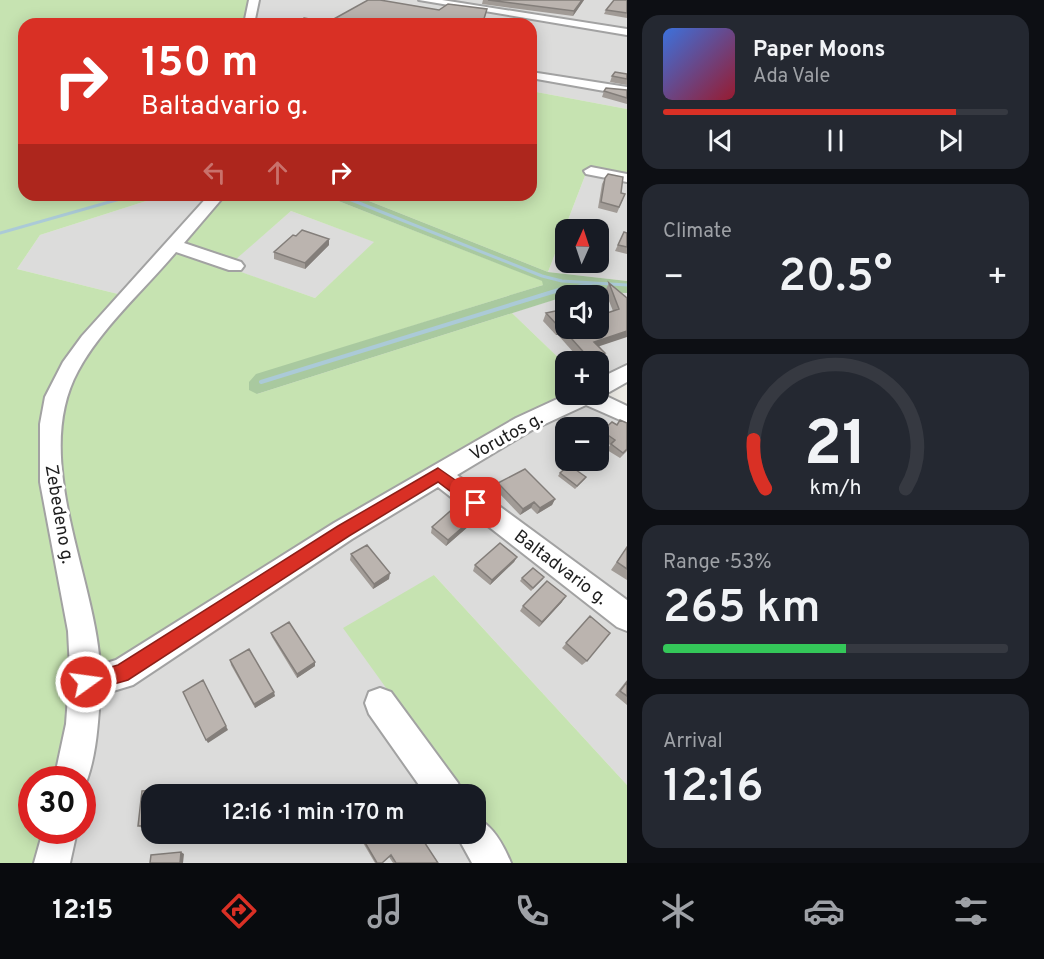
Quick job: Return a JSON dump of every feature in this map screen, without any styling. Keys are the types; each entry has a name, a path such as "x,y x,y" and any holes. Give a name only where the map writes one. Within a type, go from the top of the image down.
{"street":[{"path":"250,18 254,0"},
{"path":"424,0 627,32"},
{"path":"537,76 627,92"},
{"path":"591,171 627,178"},
{"name":"Zebedeno g.","path":"74,766 83,730 86,682 81,629 50,467 51,422 57,397 81,349 213,201"},
{"path":"173,245 235,266"},
{"name":"Vorutos g.","path":"609,383 627,372"},
{"path":"609,404 627,415"},
{"name":"Vorutos g.","path":"86,682 122,674 343,531 524,424 566,405"},
{"name":"Baltadvario g.","path":"438,474 627,617"},
{"path":"380,703 438,784"},
{"path":"52,863 57,844"},
{"path":"480,844 493,863"}],"shaded area":[{"path":"258,0 417,0 434,3 437,0 627,0 627,109 537,92 537,18 254,18"},
{"path":"588,168 627,175 627,281 557,273 609,273 609,219 568,219"},
{"path":"146,201 207,201 122,295 17,269 40,235"},
{"path":"291,211 375,242 315,298 226,267"},
{"path":"555,254 555,273 548,272"},
{"path":"609,293 627,293 627,378 609,392 609,351 555,351 555,354 512,313 555,299 555,339 609,339"},
{"path":"609,396 627,406 627,785 434,575 431,748 456,784 141,784 141,844 486,844 486,828 510,863 67,863 71,844 96,844 96,766 85,766 96,667 351,516 576,405 609,405"}],"green space":[{"path":"0,0 252,0 248,18 18,18 18,201 146,201 40,235 17,269 122,295 67,354 43,401 39,435 41,480 72,612 67,766 18,766 18,844 52,844 47,863 0,863"},
{"path":"537,92 627,109 627,175 588,168 568,219 555,219 555,254 548,272 369,201 537,201"},
{"path":"217,201 338,201 543,281 543,285 256,375 257,394 512,313 555,354 556,405 114,664 96,667 60,477 58,412 87,349","holes":["291,211 374,242 315,298 227,267"]},
{"path":"338,201 369,201 548,272 627,281 627,293 609,293 609,285 555,285 555,300 257,394 249,390 249,382 256,374 543,285 542,281"},
{"path":"434,575 627,785 627,863 510,863 486,828 486,784 455,784 343,628"}],"building":[{"path":"368,0 439,10 448,4 487,9 484,18 336,18"},
{"path":"488,0 582,0 574,11"},
{"path":"614,0 627,0 627,13 606,10"},
{"path":"615,72 627,74 627,79 612,76"},
{"path":"606,88 627,90 627,98 604,91"},
{"path":"608,174 623,177 621,193 625,194 619,207 601,202 605,178"},
{"path":"302,230 329,239 305,263 274,252 293,235 296,236"},
{"path":"624,232 627,233 627,247 618,245"},
{"path":"609,283 627,298 627,331 609,337 609,312 619,309"},
{"path":"555,311 555,323 546,313"},
{"path":"572,339 603,339 594,342 603,351 583,351"},
{"path":"620,420 627,423 627,449 623,453 611,444 615,440 609,436 609,425 612,422 617,425"},
{"path":"525,469 555,499 540,508 534,502 523,509 498,483"},
{"path":"578,471 586,477 577,486 560,473"},
{"path":"456,506 472,519 448,540 432,527"},
{"path":"500,543 517,557 492,580 475,565"},
{"path":"367,545 390,573 374,584 351,554"},
{"path":"627,547 627,569 617,562"},
{"path":"533,568 544,577 533,588 522,578"},
{"path":"547,581 566,596 542,622 523,606"},
{"path":"590,616 610,633 587,661 566,643"},
{"path":"289,622 315,662 297,674 271,633"},
{"path":"249,649 274,692 254,704 230,660"},
{"path":"203,680 226,726 206,740 183,692"},
{"path":"627,682 627,696 620,691"},
{"path":"141,800 141,826 138,826"},
{"path":"366,844 426,844 438,863 396,863 391,855 382,863 377,863"},
{"path":"181,852 180,863 150,863 151,855"}],"waterway":[{"path":"0,233 113,201"},
{"path":"354,201 542,276 562,281 627,285"},
{"path":"584,285 593,283"},
{"path":"261,382 555,291"}],"route":[{"path":"86,682 122,674 343,531 438,474 476,503"}]}
